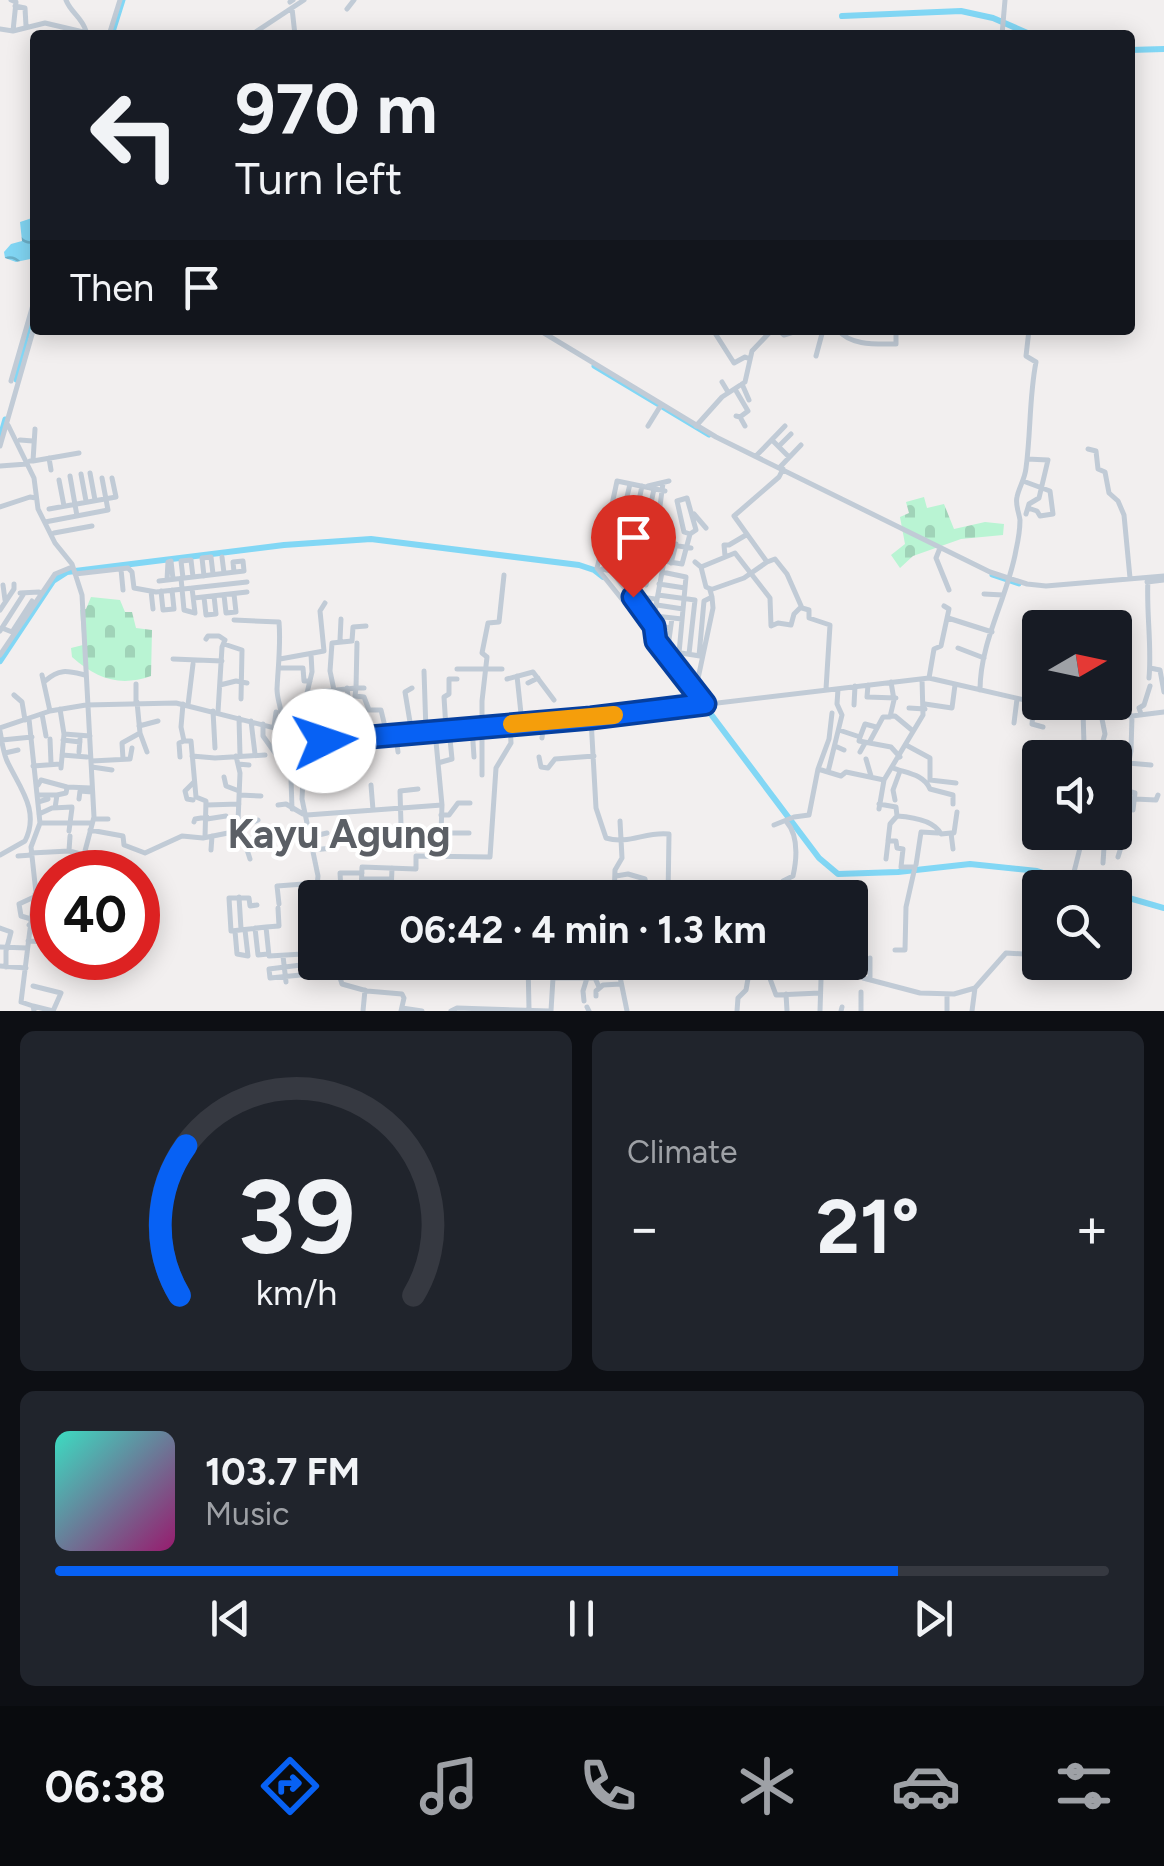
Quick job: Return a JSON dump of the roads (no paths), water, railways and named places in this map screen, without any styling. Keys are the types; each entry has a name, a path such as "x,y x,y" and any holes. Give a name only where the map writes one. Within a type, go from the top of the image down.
{"street":[{"path":"66,0 86,30"},
{"path":"110,30 120,0"},
{"path":"258,30 291,3 304,0"},
{"path":"347,8 354,0"},
{"path":"1002,30 1005,0"},
{"path":"14,30 15,2 25,8 26,26"},
{"path":"291,3 294,30"},
{"path":"0,29 14,30 45,22 81,30"},
{"path":"12,381 30,316"},
{"path":"0,446 32,335"},
{"path":"548,335 659,408 1010,581 1054,586 1164,578"},
{"path":"716,335 734,363 750,358"},
{"path":"696,426 746,379 759,335"},
{"path":"816,356 822,335"},
{"path":"842,335 868,344 897,344 896,335"},
{"path":"980,690 984,658 1010,581 1020,521 1016,502 1023,482 1031,421 1029,396 1036,362 1026,356 1028,335"},
{"path":"722,382 750,400"},
{"path":"735,389 748,411 738,416 745,426"},
{"path":"648,426 659,408"},
{"path":"4,424 29,462"},
{"path":"756,456 785,426"},
{"path":"34,429 29,462 36,498 44,522 74,571 82,595 86,705 96,808 85,850"},
{"path":"779,447 791,434"},
{"path":"20,440 34,440"},
{"path":"772,440 789,457"},
{"path":"767,562 734,516 796,446"},
{"path":"1088,450 1096,451 1098,470 1105,470 1109,493 1122,508 1130,578"},
{"path":"0,466 79,453"},
{"path":"49,458 51,470"},
{"path":"1023,482 1042,488 1050,492 1052,515 1027,511 1028,504 1039,498 1042,488 1048,460 1026,459"},
{"path":"90,473 98,512"},
{"path":"81,474 86,502"},
{"path":"54,533 89,527 75,504 70,476"},
{"path":"44,522 108,510 102,478"},
{"path":"50,497 50,508 116,497 112,478"},
{"path":"60,480 64,506"},
{"path":"665,491 617,481 598,570 668,653 704,704"},
{"path":"642,486 666,482 657,530"},
{"path":"622,522 630,484"},
{"path":"634,524 642,486"},
{"path":"646,527 654,489"},
{"path":"0,508 36,498"},
{"path":"651,559 682,564 690,534 696,530 688,498 676,501 684,532 690,534"},
{"path":"609,519 670,533 662,509"},
{"path":"692,512 706,528"},
{"path":"607,528 688,547"},
{"path":"600,557 625,561 636,533"},
{"path":"725,557 724,544 731,545 746,534"},
{"path":"633,596 646,536"},
{"path":"605,537 634,542"},
{"path":"655,542 644,585 672,618 702,624"},
{"path":"666,544 666,562"},
{"path":"656,639 656,600 662,572 676,544"},
{"path":"602,547 642,557"},
{"path":"939,549 936,558 950,590"},
{"path":"701,656 713,608 712,593 698,564 735,552 770,598 771,626 791,626 801,607"},
{"path":"622,584 629,554"},
{"path":"204,576 202,558 211,557 216,585"},
{"path":"222,557 224,573"},
{"path":"697,694 704,602 712,593 775,559 787,574 801,607"},
{"path":"192,588 195,614 184,610 181,561 191,560 193,577"},
{"path":"122,569 123,590"},
{"path":"18,590 1,629 12,632 55,574 112,574 122,569 132,572 134,588 150,591 247,582"},
{"path":"602,569 625,574"},
{"path":"159,581 234,572"},
{"path":"612,572 654,626 670,628"},
{"path":"662,572 686,577 679,653"},
{"path":"482,775 488,656 482,654 488,623 499,622 504,575"},
{"path":"1141,714 1150,682 1152,642 1147,580"},
{"path":"3,584 5,602"},
{"path":"641,609 685,588"},
{"path":"18,590 34,602"},
{"path":"0,610 18,590 39,592"},
{"path":"161,591 164,610 174,609 172,590"},
{"path":"150,591 153,609"},
{"path":"194,598 247,592"},
{"path":"224,595 226,614 236,612 234,594"},
{"path":"984,594 1003,595"},
{"path":"204,597 206,614 216,614 214,596"},
{"path":"633,596 683,609"},
{"path":"656,600 704,602"},
{"path":"689,654 695,600"},
{"path":"0,655 34,602"},
{"path":"326,603 320,611 334,690"},
{"path":"895,800 896,769 925,707 925,678 934,649 942,645 949,608 944,606"},
{"path":"801,607 808,609 809,618 827,622 831,627 826,689"},
{"path":"340,642 342,618"},
{"path":"668,653 672,618"},
{"path":"948,618 992,632"},
{"path":"234,620 278,621 277,691 284,709 282,730"},
{"path":"280,659 323,652 328,644 353,640 353,627 366,626"},
{"path":"656,639 669,638"},
{"path":"206,639 225,639 215,712 215,748"},
{"path":"1152,642 1164,640"},
{"path":"358,643 355,696 364,697 368,710 381,710 387,735"},
{"path":"224,644 242,650"},
{"path":"242,650 249,645"},
{"path":"958,648 984,658"},
{"path":"242,650 242,699"},
{"path":"668,653 701,656"},
{"path":"299,734 307,723 311,654"},
{"path":"173,659 222,661"},
{"path":"184,741 181,728 193,664"},
{"path":"280,668 303,668 304,681 310,681"},
{"path":"1150,668 1158,668 1164,692"},
{"path":"457,669 502,669"},
{"path":"424,670 426,732"},
{"path":"50,711 44,678 64,671 85,676"},
{"path":"507,678 531,672 554,700"},
{"path":"517,676 522,723"},
{"path":"528,684 538,678"},
{"path":"0,855 23,842 30,826 22,784 5,753 0,729 50,711 86,705 186,705 313,739 354,740 591,718 925,678 1022,700"},
{"path":"438,763 452,759 444,697 449,694 449,679 457,679"},
{"path":"220,685 244,682"},
{"path":"890,716 895,698 891,682"},
{"path":"136,684 140,730 147,752"},
{"path":"868,684 867,697 895,698"},
{"path":"909,708 952,708 955,684"},
{"path":"854,705 855,686"},
{"path":"347,688 354,740"},
{"path":"307,694 364,688"},
{"path":"412,688 405,692 412,734"},
{"path":"828,772 842,713 837,704 838,688"},
{"path":"24,691 22,702 32,738 40,823 33,850"},
{"path":"14,695 22,702"},
{"path":"1014,723 1017,699"},
{"path":"33,766 61,766 60,710"},
{"path":"274,728 276,712"},
{"path":"1132,716 1164,712"},
{"path":"774,825 809,816 832,713"},
{"path":"42,714 51,763"},
{"path":"860,752 879,719 896,716 914,731"},
{"path":"239,718 236,831 250,859"},
{"path":"591,718 598,821 603,835 620,842 650,833 669,834 668,880"},
{"path":"251,720 254,754"},
{"path":"1032,720 1032,724 1043,727"},
{"path":"124,760 122,744 158,721"},
{"path":"542,738 544,722"},
{"path":"263,724 264,737 275,753"},
{"path":"392,868 391,892 361,891 362,867 392,868 416,869 416,856 490,857 496,768 510,743 510,724"},
{"path":"472,727 474,757"},
{"path":"839,730 891,747 900,757"},
{"path":"435,732 441,834 470,833"},
{"path":"63,737 90,736"},
{"path":"396,736 398,752"},
{"path":"2,740 32,738"},
{"path":"79,752 80,739"},
{"path":"313,739 311,764 303,778 317,880"},
{"path":"180,757 179,743 191,742 196,798 206,800 208,824 203,826 211,850"},
{"path":"906,744 930,757 930,790 954,795 953,804"},
{"path":"835,746 844,750"},
{"path":"84,767 91,762 132,758 132,748"},
{"path":"5,753 18,750"},
{"path":"62,755 112,770"},
{"path":"192,756 264,755"},
{"path":"539,757 542,768 548,768 555,759 594,756"},
{"path":"311,764 320,770 324,757"},
{"path":"866,759 872,776"},
{"path":"1132,763 1151,765"},
{"path":"238,764 249,765"},
{"path":"818,769 841,776 846,772 884,780"},
{"path":"896,769 928,781 956,783"},
{"path":"886,859 896,806 879,807 884,780 896,769"},
{"path":"193,770 206,770"},
{"path":"224,777 226,786 239,793 261,796"},
{"path":"292,778 292,810"},
{"path":"38,795 40,780 66,790 92,790"},
{"path":"240,780 248,784"},
{"path":"193,800 187,800 184,791 194,782"},
{"path":"371,785 374,810"},
{"path":"402,825 401,789 418,788"},
{"path":"38,795 57,796 66,790"},
{"path":"66,790 70,850"},
{"path":"79,799 80,792 92,790"},
{"path":"1132,791 1133,810"},
{"path":"38,795 48,798"},
{"path":"1135,800 1156,800 1158,795"},
{"path":"55,808 57,796"},
{"path":"442,815 450,815 457,803 470,802"},
{"path":"322,803 323,814"},
{"path":"206,805 239,804"},
{"path":"278,805 286,804 306,815 442,805"},
{"path":"39,814 70,806"},
{"path":"895,950 905,950 906,907 919,862 921,832 954,832 957,812"},
{"path":"194,822 194,818 226,816"},
{"path":"897,816 926,822 938,828 938,833"},
{"path":"40,823 70,830 108,820"},
{"path":"92,824 122,836 124,845 143,853 182,836 208,837 236,831 258,820"},
{"path":"616,880 615,870 622,858 620,820"},
{"path":"785,880 793,876 796,858 789,820"},
{"path":"310,837 327,833"},
{"path":"950,833 953,849"},
{"path":"888,841 896,841 896,847 902,848 901,867 915,869"},
{"path":"40,844 40,850"},
{"path":"312,850 333,848"},
{"path":"1103,863 1104,850"},
{"path":"1118,856 1120,850"},
{"path":"18,856 30,854"},
{"path":"352,873 351,892 340,890 340,873 352,873 391,879"},
{"path":"616,876 628,874 645,880"},
{"path":"257,905 250,906 249,898 228,898 231,930 279,926 278,886 298,884"},
{"path":"19,1011 30,922 21,916 19,904 30,898"},
{"path":"266,927 270,937 268,954"},
{"path":"0,928 10,931 3,966 26,968"},
{"path":"255,928 258,954 272,958 298,954"},
{"path":"240,930 248,956 239,957 240,930"},
{"path":"4,947 28,945"},
{"path":"972,1011 976,988 1006,954 1022,954"},
{"path":"283,956 286,979"},
{"path":"870,958 866,978 907,991 947,994 976,988"},
{"path":"298,965 269,968 270,978 298,976"},
{"path":"275,978 276,986"},
{"path":"340,980 341,984 365,990 400,992 404,998 401,1010 422,1011"},
{"path":"528,980 529,1009"},
{"path":"450,1011 550,1011 553,980"},
{"path":"587,980 583,991 587,1006"},
{"path":"596,996 597,980"},
{"path":"620,980 627,1011"},
{"path":"737,1011 738,998 746,990 748,980"},
{"path":"772,980 774,992 820,993"},
{"path":"820,1011 821,980"},
{"path":"599,987 621,984"},
{"path":"21,1002 53,1011 61,994 33,986"},
{"path":"363,1011 365,990"},
{"path":"860,1011 861,992"},
{"path":"786,994 787,1011"},
{"path":"947,994 948,1011"}],"water":[{"path":"30,219 30,259 16,262 5,258 4,252 11,244 22,241 20,222"}],"waterway":[{"path":"114,30 123,0"},
{"path":"842,16 961,11 993,18 1021,30"},
{"path":"1135,50 1164,49"},
{"path":"16,380 29,327"},
{"path":"594,366 709,435"},
{"path":"0,436 5,419"},
{"path":"0,661 53,581 67,572 284,545 371,539 579,565 603,577"},
{"path":"992,575 1019,584"},
{"path":"692,689 819,858 838,874 970,864 1027,870"},
{"path":"1132,899 1164,908"}],"district":[{"name":"Kayu Agung","path":"339,834"}]}
